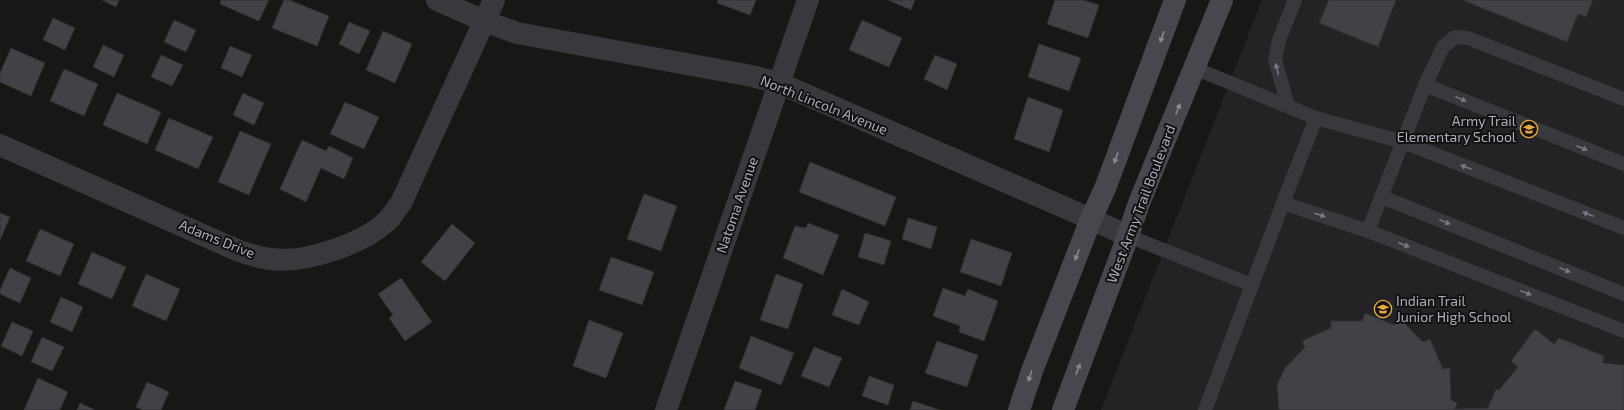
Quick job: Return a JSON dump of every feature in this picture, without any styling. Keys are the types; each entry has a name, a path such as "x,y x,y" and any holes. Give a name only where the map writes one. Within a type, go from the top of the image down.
{"main road":[{"path":"1019,410 1032,371 1106,186 1176,0"},
{"name":"West Army Trail Boulevard","path":"1063,410 1139,203 1222,0"}],"street":[{"name":"North Lincoln Avenue","path":"437,0 484,21 517,33 752,76 779,83 1128,236"},
{"name":"Adams Drive","path":"0,145 239,250 273,260 311,257 334,250 368,236 386,222 401,203 494,0"},
{"name":"Natoma Avenue","path":"666,410 808,0"}],"lane":[{"path":"1288,106 1275,59 1278,40 1295,0"},
{"path":"1368,231 1425,85 1443,47 1455,37 1468,38 1624,99"},
{"path":"1194,68 1316,118 1403,142 1624,228"},
{"path":"1425,85 1624,164"},
{"path":"1206,410 1316,118"},
{"path":"1382,197 1624,294"},
{"path":"1283,203 1368,231 1624,331"},
{"path":"1128,236 1252,285"}],"shaded area":[{"name":"Indian Trail Junior High School","path":"1262,0 1624,0 1624,410 1101,410"}],"building":[{"path":"102,0 119,0 116,7"},
{"path":"221,0 269,0 259,21 220,4"},
{"path":"284,0 289,0 329,16 317,46 272,28"},
{"path":"718,0 756,0 750,15 717,3"},
{"path":"888,0 915,0 911,10"},
{"path":"1055,0 1083,0 1099,5 1088,38 1047,24"},
{"path":"1329,0 1396,0 1378,47 1319,23"},
{"path":"1462,0 1593,0 1586,17 1578,14 1567,42"},
{"path":"53,18 75,28 65,50 43,40"},
{"path":"174,20 196,30 186,52 164,42"},
{"path":"862,20 902,38 889,67 849,50"},
{"path":"349,22 370,31 359,54 339,44"},
{"path":"383,31 412,44 395,83 366,70"},
{"path":"1039,44 1081,58 1069,91 1028,77"},
{"path":"103,45 124,55 114,77 93,67"},
{"path":"230,46 252,55 242,77 221,68"},
{"path":"11,48 45,63 31,96 0,82 0,73"},
{"path":"161,55 183,65 172,86 151,77"},
{"path":"935,55 957,64 947,90 924,79"},
{"path":"64,69 98,84 84,116 50,101"},
{"path":"117,93 161,112 147,144 103,125"},
{"path":"243,93 264,103 254,125 233,115"},
{"path":"1028,97 1063,110 1049,152 1014,139"},
{"path":"345,102 379,117 364,149 330,134"},
{"path":"169,118 213,137 198,169 155,150"},
{"path":"240,131 271,144 249,195 218,182"},
{"path":"302,140 326,151 329,146 353,158 344,179 321,168 306,202 280,189"},
{"path":"810,162 896,197 885,226 799,192"},
{"path":"644,194 677,206 661,251 627,239"},
{"path":"0,213 10,217 0,240"},
{"path":"908,218 937,227 931,249 902,239"},
{"path":"808,223 839,235 823,275 783,258 795,226 806,228"},
{"path":"452,224 475,243 445,281 421,262"},
{"path":"40,229 74,244 60,276 26,261"},
{"path":"865,233 891,241 884,265 858,257"},
{"path":"971,239 1012,253 1001,286 960,272"},
{"path":"92,252 126,267 112,299 78,284"},
{"path":"611,257 654,272 642,305 599,290"},
{"path":"10,268 31,278 20,303 0,294 0,290"},
{"path":"146,274 180,289 166,321 132,306"},
{"path":"776,274 803,284 788,329 760,320"},
{"path":"401,278 432,322 405,341 389,318 393,315 378,294"},
{"path":"943,288 965,296 968,289 998,301 984,341 959,332 960,326 933,316"},
{"path":"842,289 869,302 859,325 832,315"},
{"path":"61,297 83,307 72,332 50,322"},
{"name":"Indian Trail Junior High School","path":"1365,313 1394,325 1400,319 1423,342 1430,339 1443,369 1450,368 1451,400 1457,403 1455,409 1488,408 1496,389 1499,390 1518,367 1511,361 1535,329 1554,344 1559,338 1604,356 1603,363 1624,365 1624,410 1279,410 1277,385 1285,368 1305,347 1302,341 1331,328 1331,321 1362,321"},
{"path":"589,320 623,333 606,378 573,366"},
{"path":"12,322 33,331 22,356 1,346"},
{"path":"751,336 794,353 781,385 739,368"},
{"path":"42,337 64,347 52,371 31,362"},
{"path":"937,341 978,355 967,387 925,373"},
{"path":"814,347 842,358 829,387 801,376"},
{"path":"869,376 894,385 888,405 862,396"},
{"path":"38,378 68,392 60,410 24,410"},
{"path":"735,381 762,390 755,410 724,410"},
{"path":"147,382 169,392 161,410 143,410 136,407"},
{"path":"913,401 940,410 910,410"},
{"path":"80,403 95,410 77,410"}],"place":[{"name":"Army Trail Elementary School","path":"1529,129"},
{"name":"Indian Trail Junior High School","path":"1383,309"}]}
